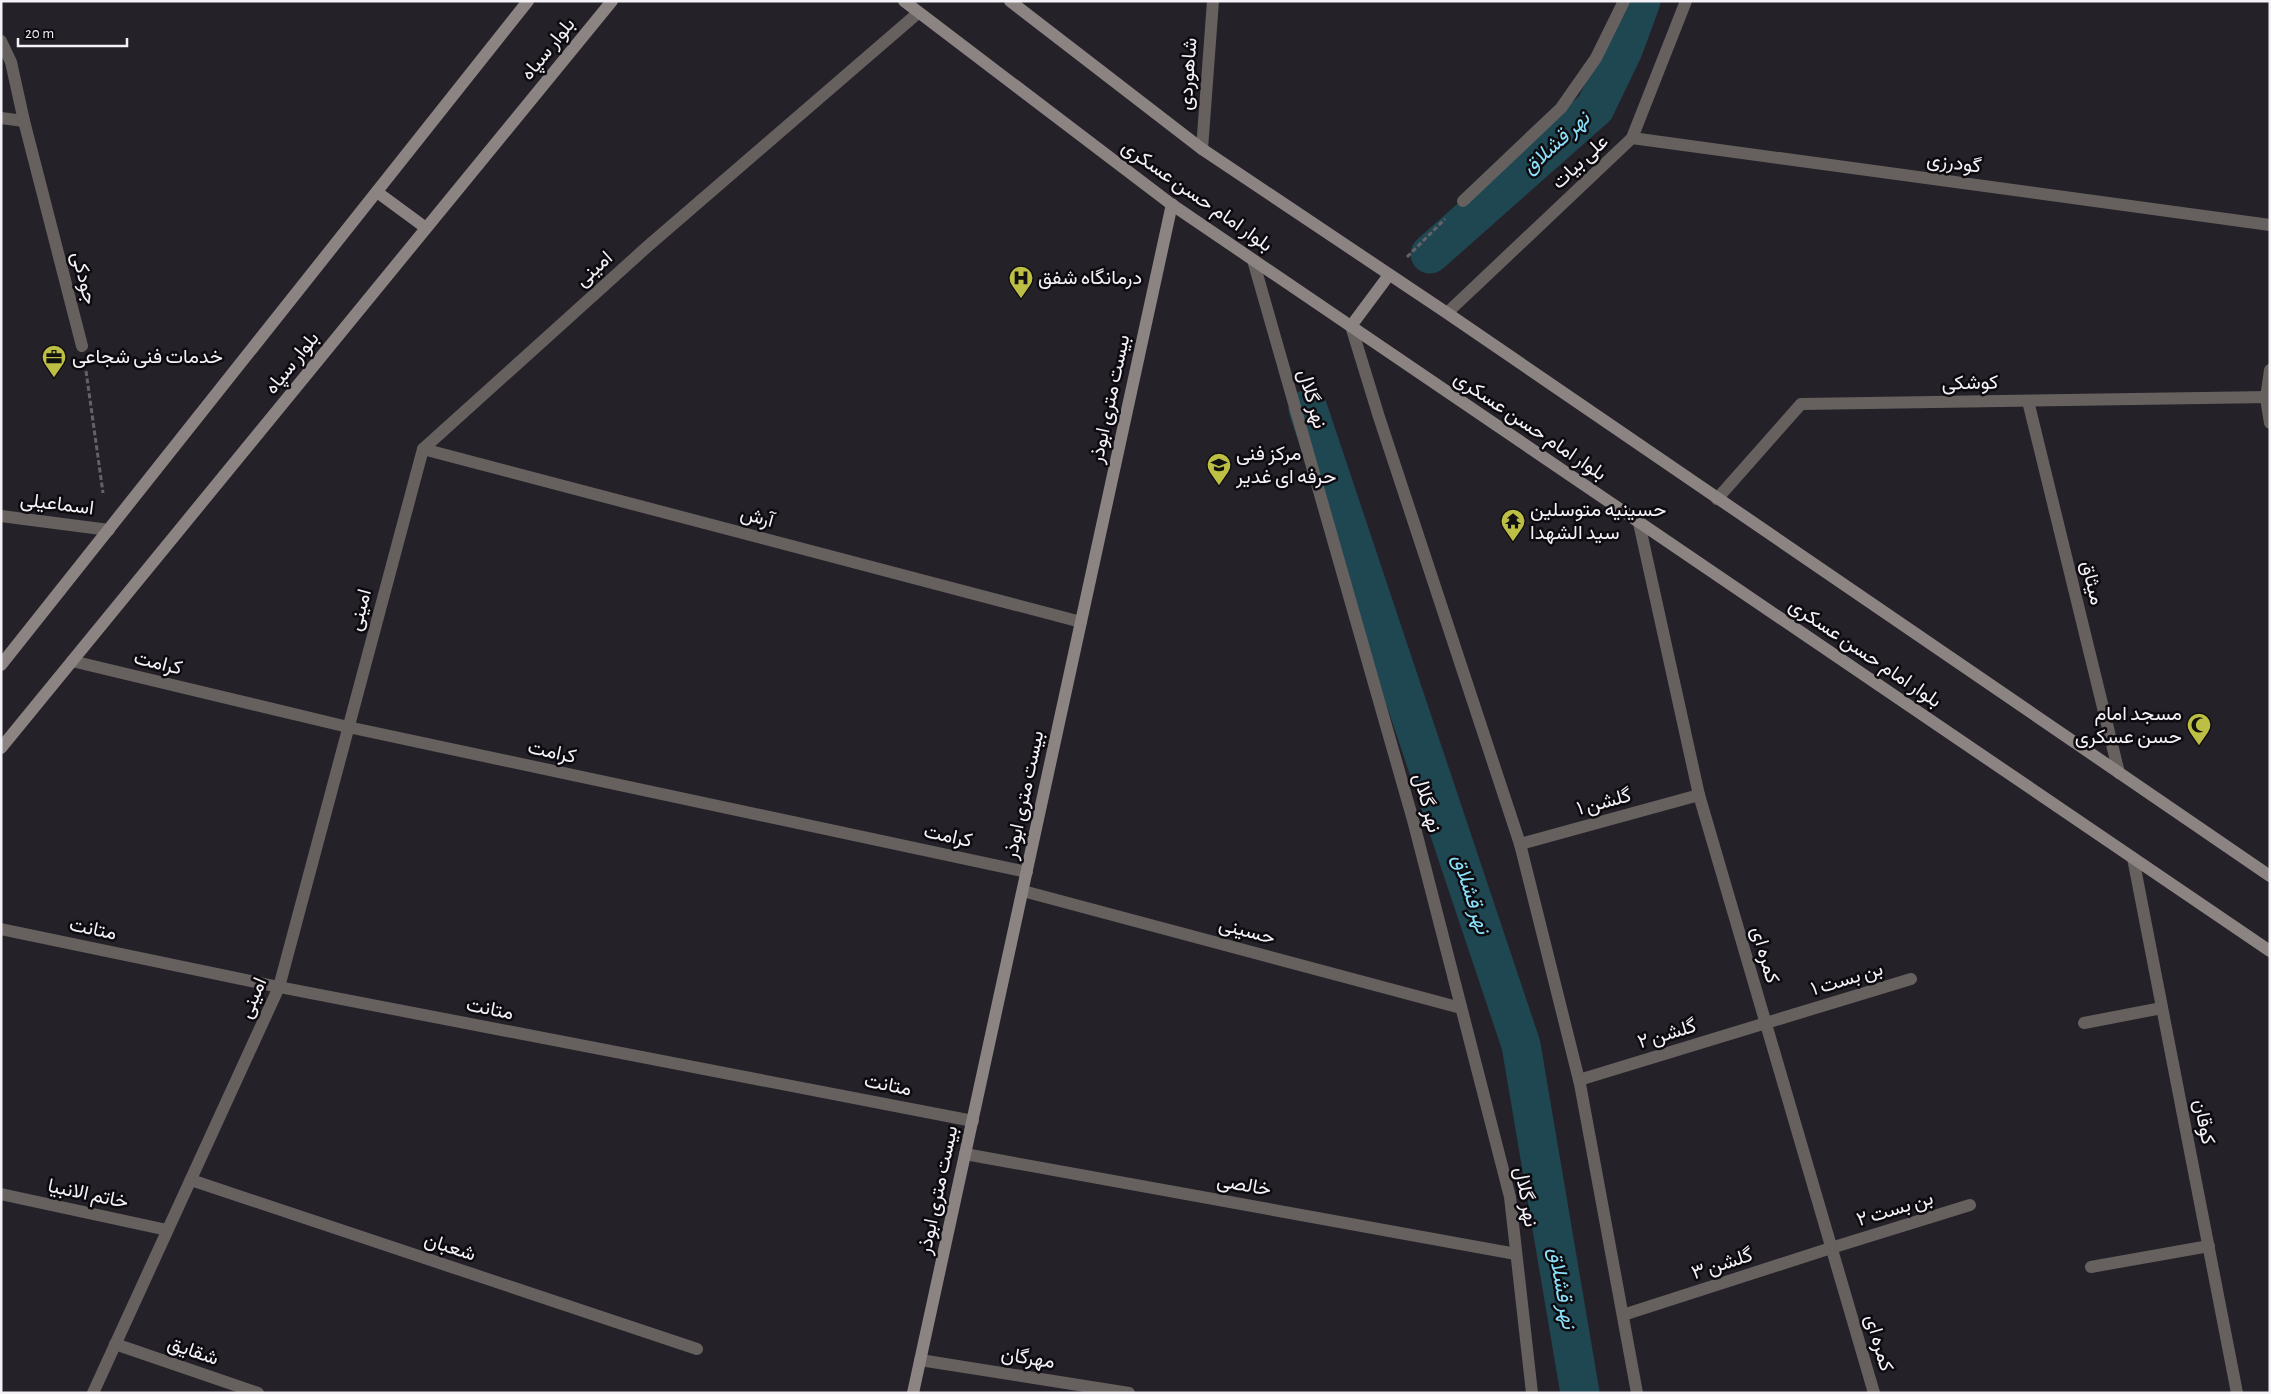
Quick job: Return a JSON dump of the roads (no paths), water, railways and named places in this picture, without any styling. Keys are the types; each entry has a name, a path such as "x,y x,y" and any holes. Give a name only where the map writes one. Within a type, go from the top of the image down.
{"main road":[{"name":"بلوار سپاه","path":"1,665 528,1"},
{"name":"بلوار سپاه","path":"1,748 612,1"},
{"name":"بلوار امام حسن عسکری","path":"904,1 1172,204 2270,951"},
{"name":"بلوار امام حسن عسکری","path":"1010,1 1202,149 1447,313 2270,876"},
{"path":"377,192 426,228"},
{"name":"بیست متری ابوذر","path":"913,1393 1172,204"},
{"path":"1351,326 1389,275"}],"street":[{"name":"شاهوردی","path":"1202,149 1213,1"},
{"path":"1463,201 1561,108 1596,58 1624,1"},
{"name":"علی بیات","path":"1447,313 1632,138 1686,1"},
{"name":"امینی","path":"93,1393 279,987 423,449 648,246 918,13"},
{"name":"جودکی","path":"1,40 11,62 24,121 82,346"},
{"path":"1,118 24,121"},
{"name":"گودرزی","path":"1632,138 2270,226"},
{"name":"نهر گلال","path":"1253,260 1413,820 1510,1197 1532,1393"},
{"path":"1351,326 1379,417 1520,844 1579,1080 1638,1393"},
{"path":"2270,370 2268,398 2270,423"},
{"name":"کوشکی","path":"1717,498 1801,404 2268,398"},
{"name":"میثاق","path":"2028,401 2119,773"},
{"name":"آرش","path":"423,449 1081,622"},
{"name":"اسماعیلی","path":"1,516 109,530"},
{"name":"کمره ای","path":"1639,522 1699,795 1874,1393"},
{"name":"کرامت","path":"72,661 348,728 1027,872"},
{"name":"گلشن ۱","path":"1520,844 1699,795"},
{"name":"کوقان","path":"2133,858 2237,1393"},
{"name":"حسینی","path":"1023,891 1461,1008"},
{"name":"متانت","path":"1,929 279,987 973,1120"},
{"name":"بن بست ۱","path":"1766,1023 1911,979"},
{"path":"2084,1023 2162,1008"},
{"name":"گلشن ۲","path":"1579,1080 1766,1023"},
{"name":"خالصی","path":"965,1154 1516,1254"},
{"name":"شعبان","path":"190,1180 697,1349"},
{"name":"خاتم الانبیا","path":"1,1194 168,1230"},
{"name":"بن بست ۲","path":"1832,1248 1970,1205"},
{"path":"2091,1267 2209,1246"},
{"name":"گلشن ۳","path":"1623,1315 1832,1248"},
{"name":"شقایق","path":"115,1344 258,1393"},
{"name":"مهرگان","path":"920,1360 1129,1393"}],"waterway":[{"name":"نهر قشلاق","path":"1430,254 1595,108 1623,50 1641,1"},
{"name":"نهر قشلاق","path":"1308,409 1521,1045 1580,1393"}],"place":[{"name":"درمانگاه شفق","path":"1021,299"},
{"name":"خدمات فنی شجاعی","path":"54,378"},
{"name":"مرکز فنی حرفه ای غدیر","path":"1219,486"},
{"name":"حسینیه متوسلین سید الشهدا","path":"1513,542"},
{"name":"مسجد امام حسن عسکری","path":"2199,746"}]}
